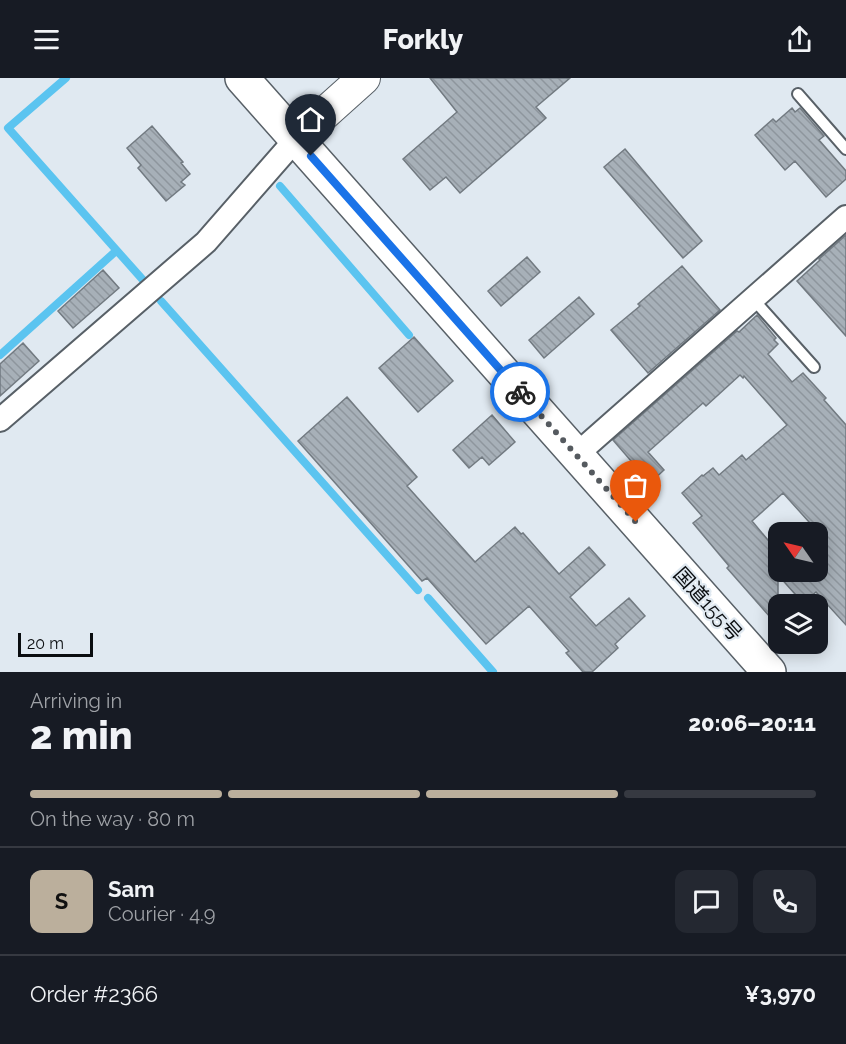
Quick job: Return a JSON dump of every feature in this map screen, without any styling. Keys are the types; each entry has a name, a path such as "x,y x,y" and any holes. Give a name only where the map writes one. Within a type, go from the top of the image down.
{"highway":[{"name":"国道155号","path":"242,78 769,672"}],"street":[{"path":"0,420 206,242 296,139 364,78"},
{"path":"576,455 846,217"}],"lane":[{"path":"798,94 846,149"},
{"path":"753,299 814,367"}],"building":[{"path":"430,78 570,78 536,107 546,118 460,193 446,177 430,190 403,159 457,112"},
{"path":"792,108 795,112 800,108 824,136 819,140 846,171 846,179 826,197 795,161 785,170 755,135 773,119 776,122"},
{"path":"152,126 183,162 181,163 190,174 181,182 185,185 166,201 138,168 141,165 127,148"},
{"path":"625,149 702,241 683,258 604,167"},
{"path":"846,235 846,336 797,281"},
{"path":"527,257 540,272 501,306 488,291"},
{"path":"682,266 720,310 648,373 611,330"},
{"path":"103,270 119,288 73,328 58,311"},
{"path":"579,297 594,314 544,358 529,340"},
{"path":"757,315 776,338 774,340 778,344 768,354 792,382 803,373 846,425 846,625 828,605 828,594 816,592 795,594 784,582 828,582 828,522 809,522 783,493 752,521 768,540 768,582 778,582 778,594 768,594 768,615 727,568 729,566 693,523 702,516 682,493 713,468 719,475 742,455 746,460 787,425 744,376 743,378 740,375 706,406 703,403 648,452 664,470 650,483 613,440 737,331 739,332"},
{"path":"414,337 453,381 418,412 379,368"},
{"path":"23,343 39,361 0,396 0,364"},
{"path":"347,397 417,477 407,486 475,562 515,527 559,574 589,547 605,565 570,597 596,626 629,598 645,616 615,644 618,648 592,672 583,672 566,653 569,651 529,606 486,644 427,578 422,581 298,441"},
{"path":"492,415 515,442 489,465 482,457 469,468 453,450"}],"waterway":[{"path":"66,78 8,128 143,280"},
{"path":"280,186 409,335"},
{"path":"0,355 116,251"},
{"path":"161,301 418,590"},
{"path":"428,598 493,672"}],"way so far":[{"path":"520,392 636,522"}],"route":[{"path":"311,156 520,392"}]}
